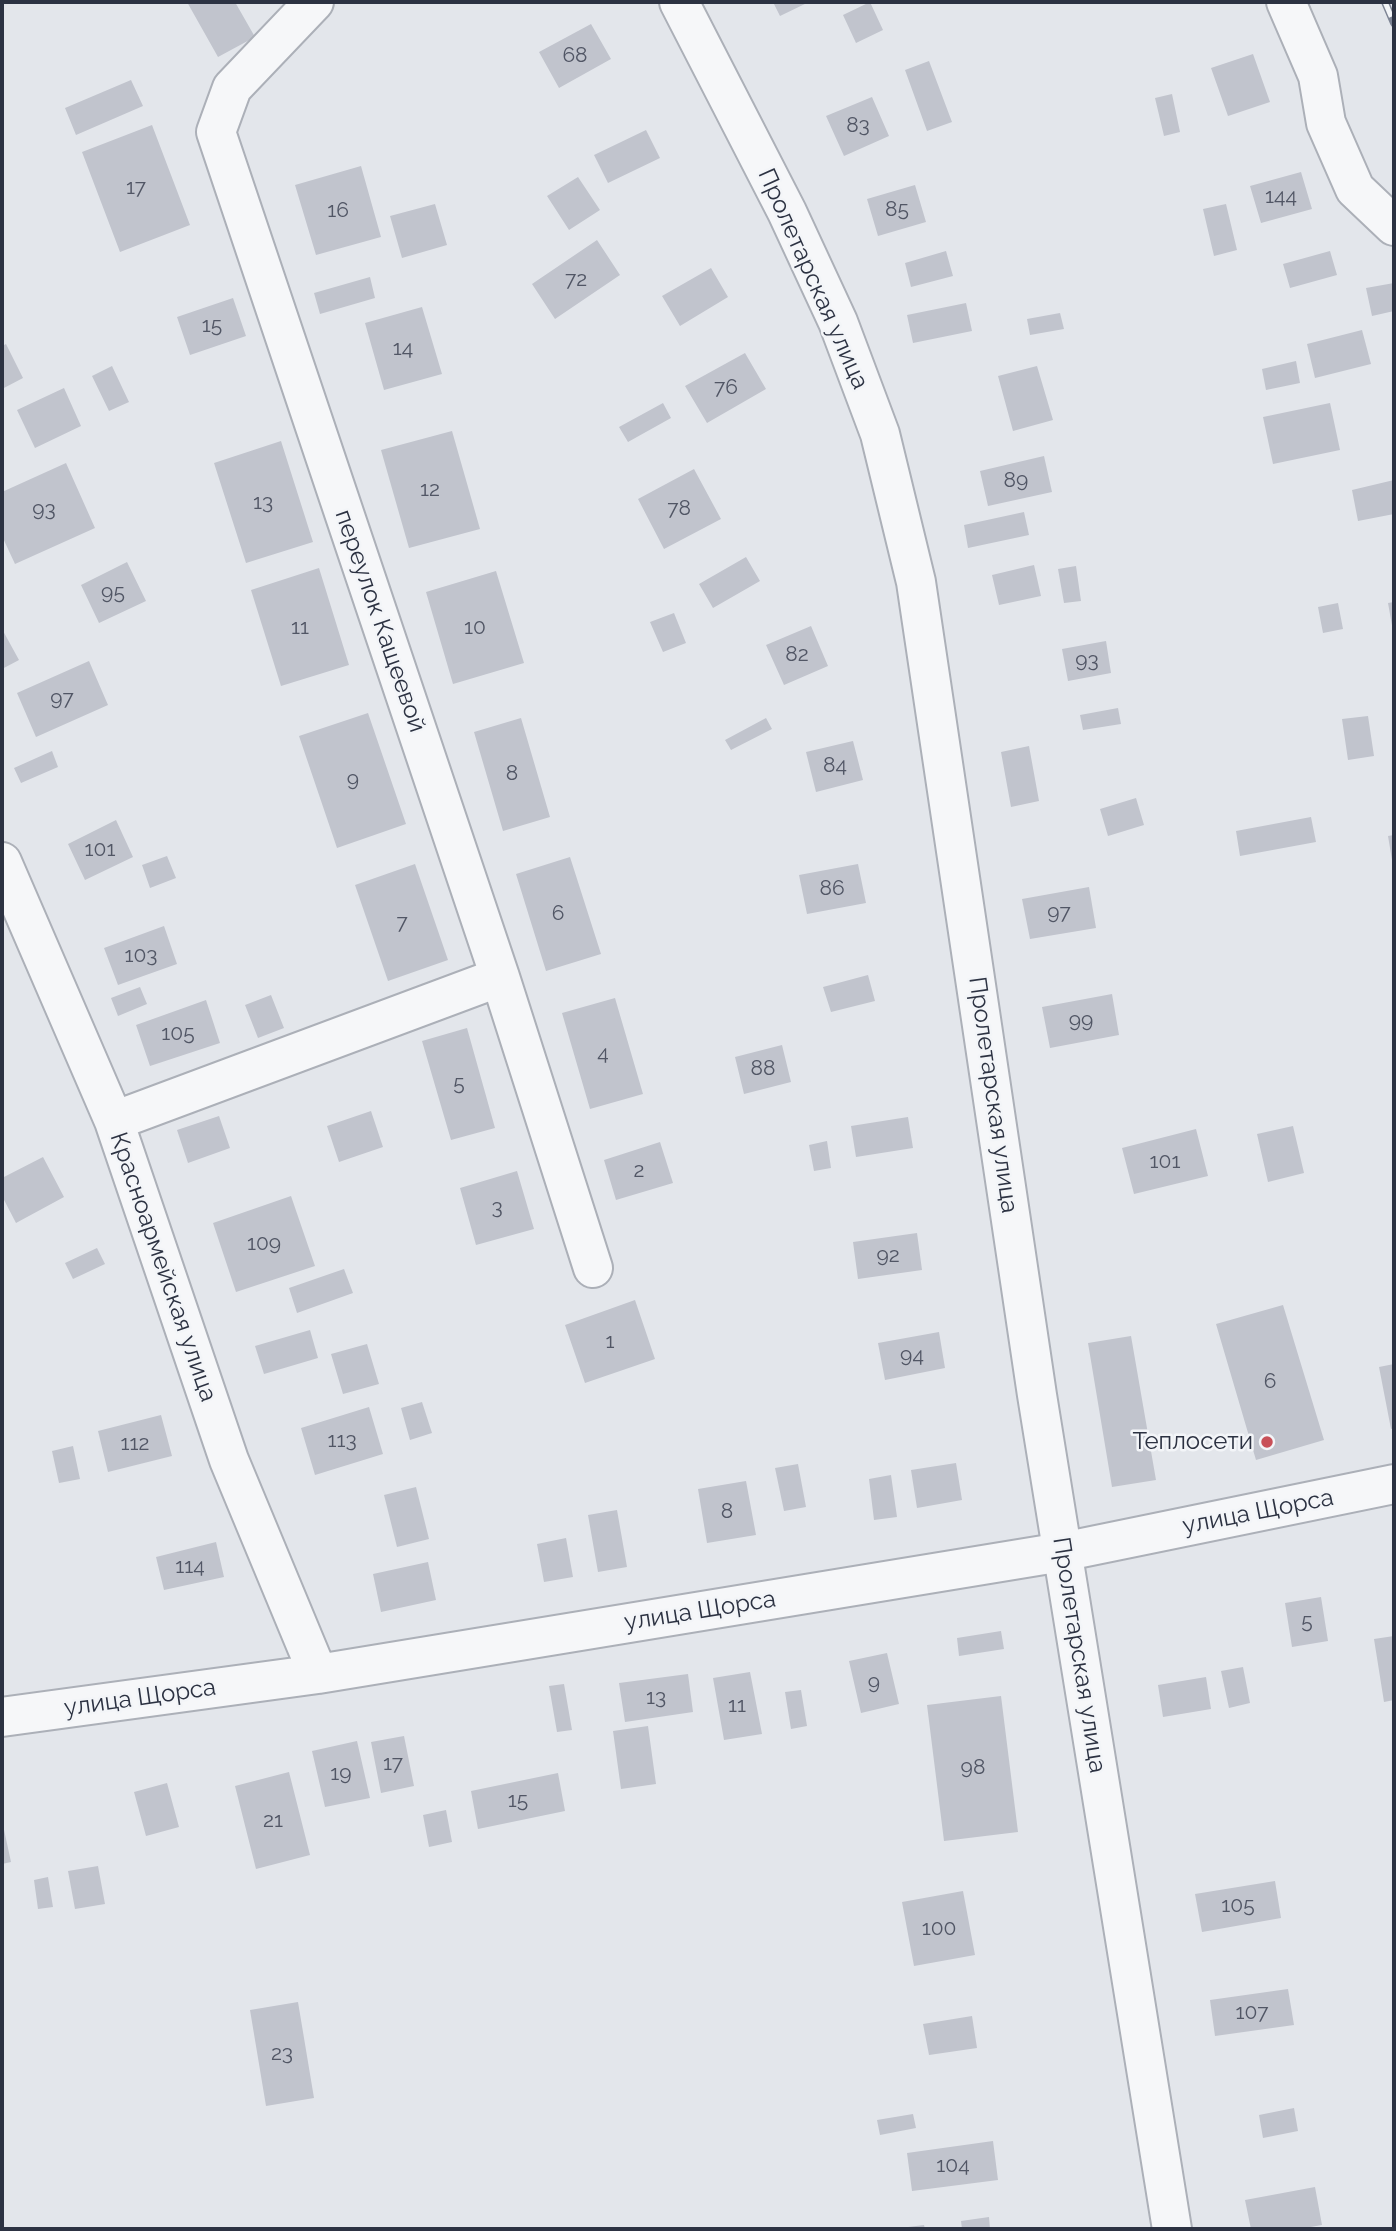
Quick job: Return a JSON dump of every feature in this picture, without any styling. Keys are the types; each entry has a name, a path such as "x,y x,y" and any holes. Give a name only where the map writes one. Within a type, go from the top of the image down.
{"street":[{"name":"переулок Кащеевой","path":"314,2 232,88 216,132 500,977 593,1268"},
{"name":"Пролетарская улица","path":"679,2 787,212 838,322 880,434 916,582 1062,1552 1172,2229"},
{"path":"1286,2 1318,76 1326,123 1355,189 1394,226"},
{"name":"Красноармейская улица","path":"2,862 114,1121 229,1461 318,1674"},
{"path":"114,1121 500,977"},
{"name":"улица Щорса","path":"2,1717 318,1674 1062,1552 1394,1484"}],"building":[{"path":"187,2 235,2 255,37 218,57"},
{"path":"773,2 809,2 780,16"},
{"path":"870,2 883,30 856,43 843,15"},
{"path":"591,24 611,59 559,88 539,52"},
{"path":"1253,54 1270,102 1228,116 1211,68"},
{"path":"929,61 952,122 927,131 905,70"},
{"path":"131,80 143,106 76,135 65,108"},
{"path":"1172,94 1180,132 1164,136 1155,98"},
{"path":"872,97 889,136 844,156 826,116"},
{"path":"152,125 190,225 120,252 82,152"},
{"path":"646,130 660,158 608,183 594,155"},
{"path":"361,166 381,237 316,255 295,185"},
{"path":"1301,172 1312,209 1261,223 1250,186"},
{"path":"578,177 600,210 569,230 547,196"},
{"path":"915,185 926,222 878,236 867,199"},
{"path":"435,204 447,245 402,258 390,216"},
{"path":"1226,204 1237,250 1214,256 1203,209"},
{"path":"597,240 620,275 555,319 532,284"},
{"path":"946,251 953,276 911,287 905,263"},
{"path":"1330,251 1337,275 1290,288 1283,264"},
{"path":"711,268 728,297 680,326 662,296"},
{"path":"370,277 375,298 320,314 314,293"},
{"path":"1394,283 1394,311 1372,316 1366,288"},
{"path":"233,298 246,336 190,355 177,317"},
{"path":"966,303 972,331 913,343 907,315"},
{"path":"422,307 442,374 384,390 365,323"},
{"path":"1060,313 1064,329 1030,335 1027,319"},
{"path":"1362,330 1371,364 1315,378 1307,344"},
{"path":"6,344 23,378 2,389 2,346"},
{"path":"745,353 766,389 707,423 685,386"},
{"path":"1296,361 1300,383 1266,390 1262,369"},
{"path":"112,366 129,402 109,411 92,376"},
{"path":"1037,366 1053,420 1013,431 998,376"},
{"path":"64,388 81,426 35,448 17,410"},
{"path":"663,403 671,418 628,442 619,427"},
{"path":"1330,403 1340,450 1273,464 1263,417"},
{"path":"452,431 480,529 409,548 381,450"},
{"path":"281,441 313,542 246,563 214,463"},
{"path":"1044,456 1052,492 988,506 980,471"},
{"path":"66,463 95,528 15,564 2,536 2,492"},
{"path":"694,469 721,519 664,549 638,499"},
{"path":"1394,480 1394,514 1358,521 1352,490"},
{"path":"1024,512 1029,535 968,548 964,525"},
{"path":"746,557 760,581 713,608 699,584"},
{"path":"127,562 146,601 99,623 81,585"},
{"path":"1034,565 1041,596 999,605 992,575"},
{"path":"1076,566 1081,601 1064,603 1058,569"},
{"path":"319,568 349,665 281,686 251,590"},
{"path":"496,571 524,663 453,684 426,592"},
{"path":"1394,602 1394,631 1393,631 1388,603"},
{"path":"1338,603 1343,629 1323,633 1318,607"},
{"path":"674,613 686,643 663,652 650,622"},
{"path":"811,626 828,666 784,685 766,645"},
{"path":"2,629 19,660 2,669"},
{"path":"1106,641 1111,673 1068,681 1062,649"},
{"path":"89,661 108,705 36,737 17,693"},
{"path":"1118,708 1121,724 1083,730 1080,715"},
{"path":"368,713 406,824 337,848 299,736"},
{"path":"1368,716 1374,756 1348,760 1342,719"},
{"path":"521,718 550,817 503,831 474,732"},
{"path":"766,718 772,729 731,750 725,740"},
{"path":"853,741 863,780 816,792 806,752"},
{"path":"1029,746 1039,801 1011,807 1001,752"},
{"path":"52,751 58,767 21,783 14,768"},
{"path":"1136,798 1144,825 1108,836 1100,809"},
{"path":"1311,817 1316,842 1240,856 1236,831"},
{"path":"116,820 133,857 85,880 68,844"},
{"path":"1394,835 1394,866 1393,866 1388,836"},
{"path":"167,856 176,878 150,888 142,865"},
{"path":"570,857 601,954 546,971 516,874"},
{"path":"415,864 448,960 388,981 355,885"},
{"path":"858,864 866,903 807,914 799,875"},
{"path":"1089,887 1096,928 1030,939 1022,899"},
{"path":"164,926 177,964 118,985 104,948"},
{"path":"868,975 875,1001 831,1012 823,987"},
{"path":"140,987 147,1004 118,1016 111,998"},
{"path":"1112,994 1119,1035 1050,1048 1042,1007"},
{"path":"271,995 284,1028 258,1038 245,1005"},
{"path":"615,998 643,1094 590,1109 562,1013"},
{"path":"206,1000 220,1043 150,1066 136,1025"},
{"path":"467,1028 495,1128 451,1140 422,1041"},
{"path":"782,1045 791,1082 744,1094 735,1057"},
{"path":"371,1111 383,1147 339,1162 327,1126"},
{"path":"219,1116 230,1148 188,1163 177,1130"},
{"path":"908,1117 913,1148 856,1157 851,1126"},
{"path":"1293,1126 1304,1173 1268,1182 1257,1134"},
{"path":"1196,1129 1208,1176 1134,1194 1122,1148"},
{"path":"827,1141 831,1168 814,1171 809,1145"},
{"path":"660,1142 673,1183 616,1200 604,1160"},
{"path":"43,1157 64,1197 16,1223 2,1196 2,1178"},
{"path":"517,1171 534,1229 476,1245 460,1188"},
{"path":"291,1196 315,1266 236,1292 213,1223"},
{"path":"917,1233 922,1270 858,1279 853,1242"},
{"path":"97,1248 105,1264 73,1279 65,1263"},
{"path":"344,1269 353,1293 297,1313 289,1288"},
{"path":"635,1300 655,1359 585,1383 565,1325"},
{"path":"1283,1305 1324,1440 1256,1460 1216,1324"},
{"path":"310,1330 318,1358 264,1374 255,1346"},
{"path":"939,1332 945,1368 885,1380 878,1343"},
{"path":"1131,1336 1156,1480 1112,1487 1088,1343"},
{"path":"367,1344 379,1384 343,1394 331,1354"},
{"path":"1394,1364 1394,1428 1391,1429 1379,1367"},
{"path":"422,1402 432,1433 410,1440 401,1408"},
{"path":"369,1407 383,1454 315,1475 301,1428"},
{"path":"161,1415 172,1456 108,1472 98,1431"},
{"path":"73,1446 80,1479 59,1483 52,1451"},
{"path":"956,1463 962,1500 917,1508 911,1470"},
{"path":"798,1464 806,1507 784,1511 775,1468"},
{"path":"891,1475 897,1517 874,1520 869,1479"},
{"path":"746,1481 756,1535 707,1543 698,1489"},
{"path":"416,1487 429,1539 397,1547 384,1495"},
{"path":"617,1510 627,1567 598,1572 588,1515"},
{"path":"566,1538 573,1577 544,1582 537,1544"},
{"path":"216,1542 224,1577 164,1590 156,1557"},
{"path":"428,1562 436,1600 381,1612 373,1574"},
{"path":"1321,1597 1328,1641 1292,1647 1285,1603"},
{"path":"1001,1631 1004,1649 959,1656 957,1638"},
{"path":"1394,1636 1394,1700 1384,1702 1374,1639"},
{"path":"887,1653 899,1704 861,1713 849,1661"},
{"path":"1243,1667 1250,1703 1229,1708 1221,1671"},
{"path":"750,1672 762,1734 724,1740 713,1678"},
{"path":"688,1674 693,1712 625,1722 619,1683"},
{"path":"1206,1677 1211,1709 1163,1717 1158,1685"},
{"path":"564,1684 572,1730 557,1732 549,1686"},
{"path":"801,1690 807,1726 791,1729 785,1692"},
{"path":"1001,1696 1018,1832 944,1841 927,1705"},
{"path":"648,1726 656,1784 621,1789 613,1731"},
{"path":"404,1736 414,1786 381,1793 371,1742"},
{"path":"357,1741 370,1798 325,1807 312,1751"},
{"path":"289,1772 310,1855 256,1869 235,1786"},
{"path":"558,1773 565,1811 478,1829 471,1791"},
{"path":"167,1783 179,1827 146,1836 134,1792"},
{"path":"446,1810 452,1842 429,1847 423,1815"},
{"path":"2,1826 11,1862 2,1864"},
{"path":"98,1866 105,1904 75,1909 68,1871"},
{"path":"48,1877 53,1907 38,1909 34,1880"},
{"path":"1275,1881 1281,1918 1202,1932 1195,1894"},
{"path":"963,1891 975,1955 914,1966 902,1902"},
{"path":"1288,1989 1294,2025 1215,2036 1210,2000"},
{"path":"298,2002 314,2098 266,2106 250,2010"},
{"path":"972,2016 977,2048 929,2055 923,2024"},
{"path":"1294,2108 1298,2131 1263,2138 1259,2115"},
{"path":"913,2114 916,2128 880,2135 877,2120"},
{"path":"993,2141 998,2180 912,2191 907,2153"},
{"path":"1315,2187 1322,2225 1299,2229 1251,2229 1245,2200"},
{"path":"989,2217 990,2229 962,2229 961,2221"},
{"path":"924,2225 925,2229 900,2229 900,2228"}],"railway":[{"path":"1385,2 1394,23"}],"place":[{"name":"Теплосети","path":"1267,1442"}]}
